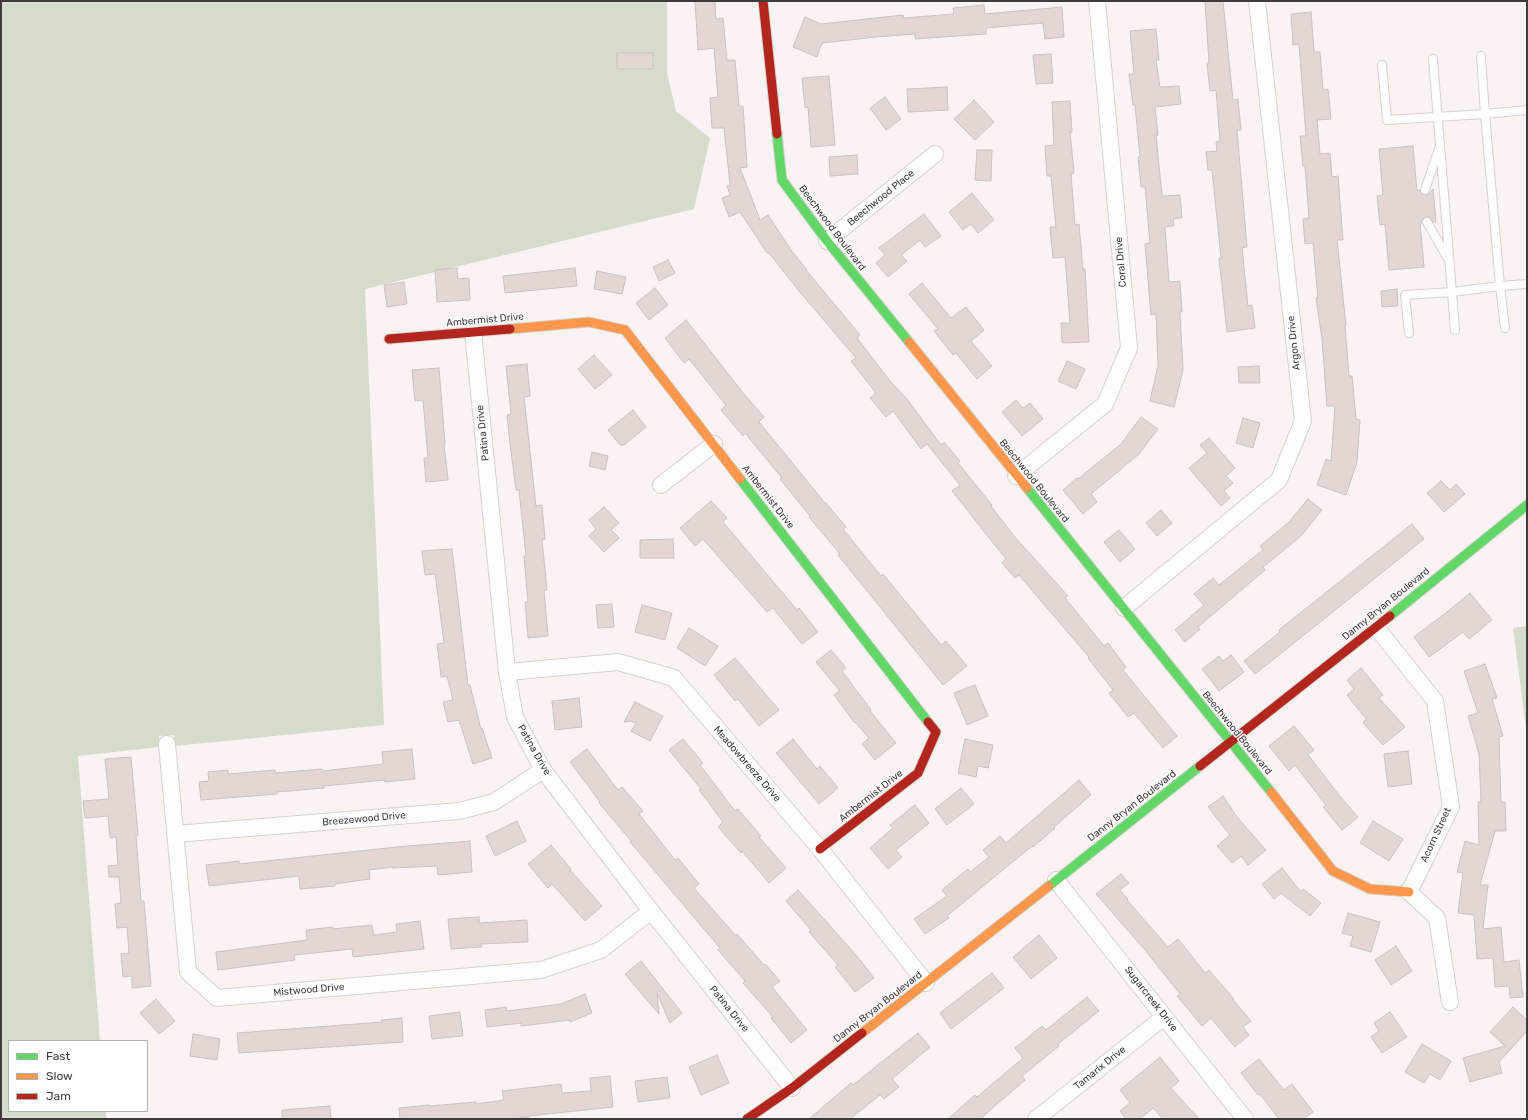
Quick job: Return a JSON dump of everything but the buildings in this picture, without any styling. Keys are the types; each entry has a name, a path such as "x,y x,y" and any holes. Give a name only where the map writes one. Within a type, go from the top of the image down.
{"street":[{"name":"Beechwood Boulevard","path":"763,1 782,180 827,241 1124,608 1333,871 1370,889 1409,892"},
{"name":"Coral Drive","path":"1016,476 1105,404 1129,348 1097,1"},
{"name":"Argon Drive","path":"1124,608 1280,480 1303,421 1257,1"},
{"name":"Beechwood Place","path":"827,241 935,154"},
{"name":"Ambermist Drive","path":"389,339 589,322 625,330 936,732 918,773 820,850"},
{"name":"Patina Drive","path":"473,332 507,672 515,717 543,770 651,911 792,1088"},
{"path":"661,485 714,444"},
{"name":"Danny Bryan Boulevard","path":"747,1119 792,1088 926,983 1376,627 1527,505"},
{"name":"Acorn Street","path":"1376,627 1435,701 1451,806 1409,892"},
{"name":"Meadowbreeze Drive","path":"507,672 618,662 674,678 820,850 926,983"},
{"name":"Mistwood Drive","path":"167,744 188,972 217,998 541,970 601,950 651,911"},
{"name":"Breezewood Drive","path":"175,834 459,811 494,802 543,770"},
{"name":"Sugarcreek Drive","path":"1056,880 1245,1119"},
{"path":"1409,892 1437,918 1450,1002"},
{"name":"Tamarix Drive","path":"1036,1119 1164,1017"}],"lane":[{"path":"1481,56 1500,286 1505,328"},
{"path":"1433,59 1455,330"},
{"path":"1382,65 1387,120 1527,110"},
{"path":"1424,190 1440,146"},
{"path":"1427,222 1449,260"},
{"path":"1409,333 1405,295 1452,292 1527,284"}],"shaded area":[{"path":"1,1 667,1 667,73 676,111 710,138 694,209 365,289 384,725 175,746 174,735 159,736 160,747 78,756 100,1040 8,1040 8,1112 106,1112 106,1119 1,1119"},
{"path":"1527,626 1527,736 1513,628"}],"traffic: fast":[{"path":"777,134 782,180 827,241 909,342"},
{"path":"740,479 928,722"},
{"path":"1027,488 1271,792"},
{"path":"1390,616 1527,505"},
{"path":"1049,886 1200,766"}],"traffic: slow":[{"path":"510,329 589,322 625,330 740,479"},
{"path":"909,342 1027,488"},
{"path":"1271,792 1333,871 1370,889 1409,892"},
{"path":"862,1033 1049,886"}],"traffic: jam":[{"path":"763,1 777,134"},
{"path":"389,339 510,329"},
{"path":"1200,766 1390,616"},
{"path":"820,849 918,773 936,732 928,722"},
{"path":"747,1119 792,1088 862,1033"}]}
